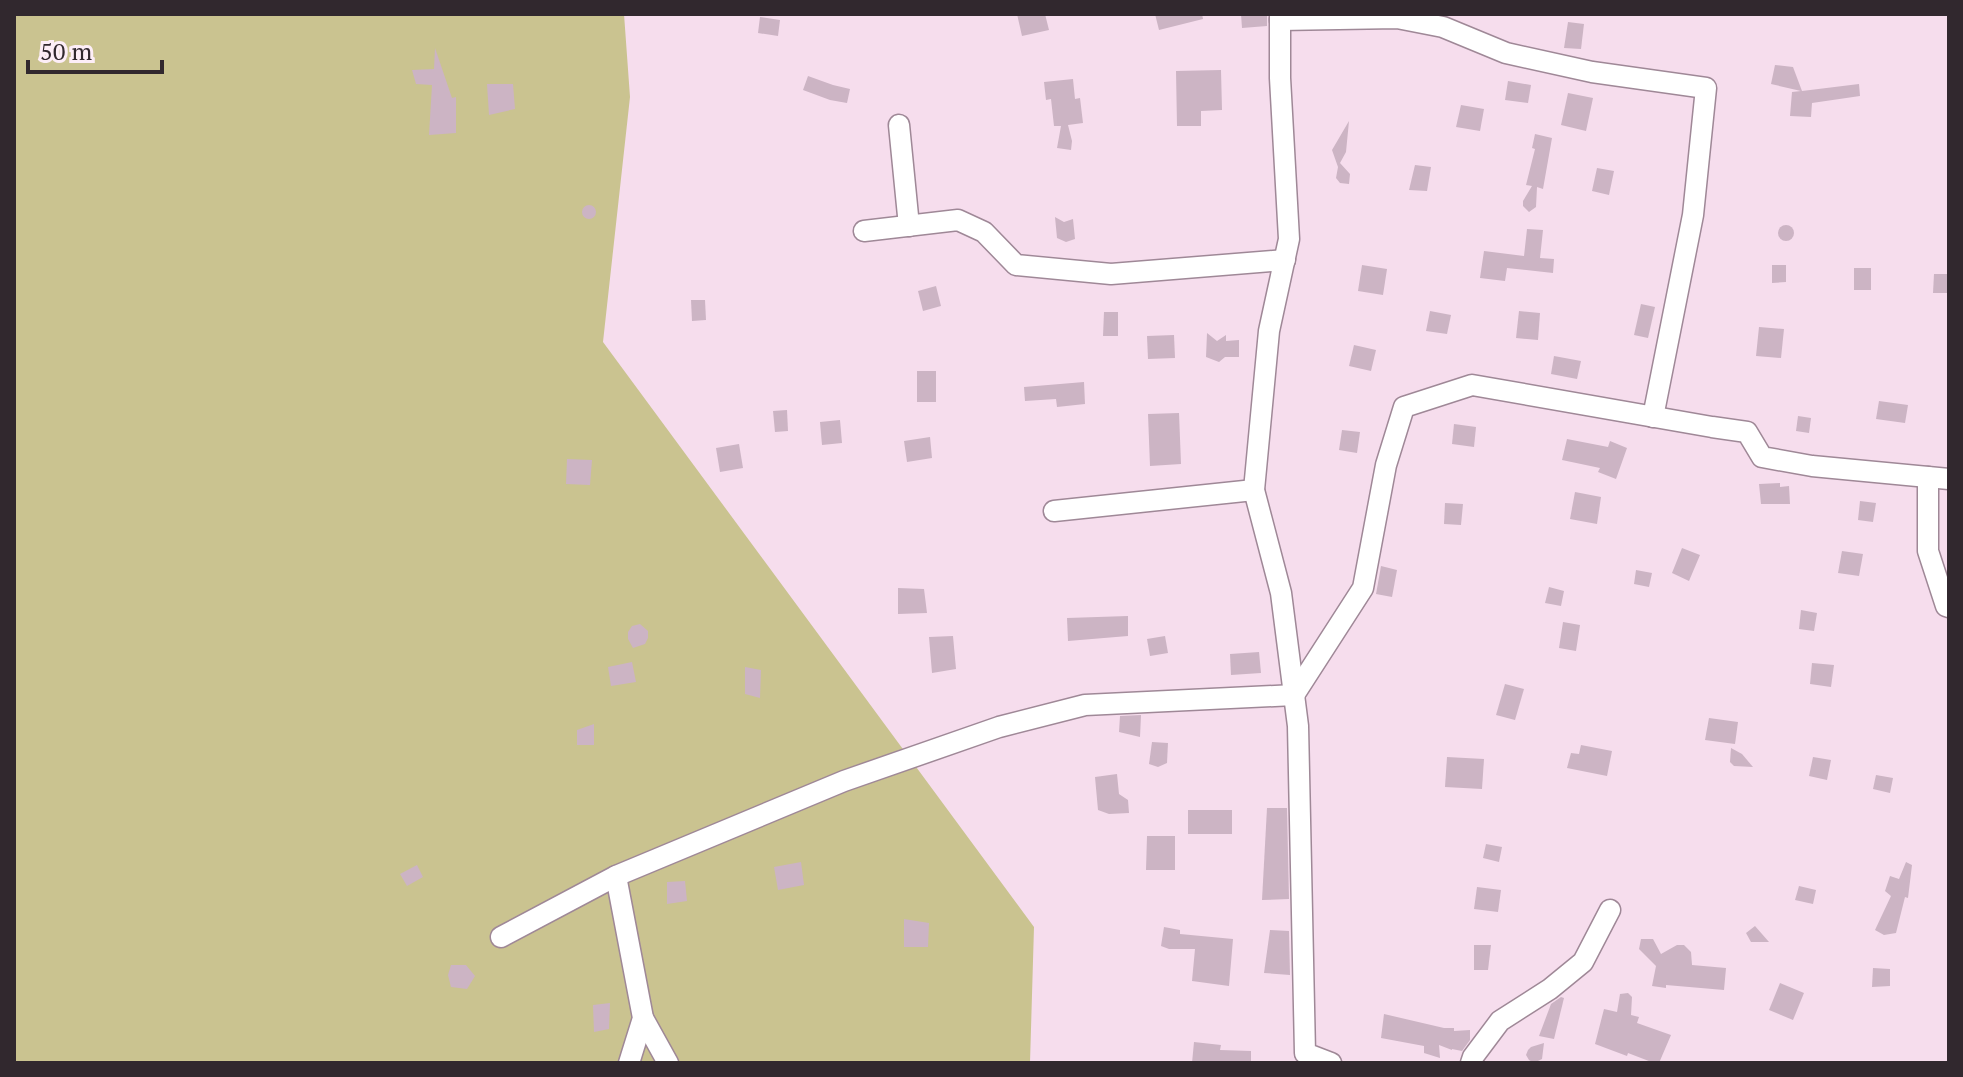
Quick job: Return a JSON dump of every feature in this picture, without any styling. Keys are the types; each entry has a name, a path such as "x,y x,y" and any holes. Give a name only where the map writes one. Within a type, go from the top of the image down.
{"street":[{"path":"1331,1063 1305,1053 1298,726 1281,593 1254,490 1269,331 1289,239 1280,78 1280,17 1397,18 1443,27 1506,53 1592,72 1706,88 1693,215 1653,417"},
{"path":"899,125 909,226"},
{"path":"864,231 958,220 984,232 1016,265 1095,273 1285,260"},
{"path":"1294,695 1363,588 1386,465 1404,407 1472,385 1747,432 1762,457 1812,466 1949,479"},
{"path":"1928,477 1928,551 1946,606 1949,607"},
{"path":"1054,511 1254,490"},
{"path":"501,937 616,876 844,781 999,727 1085,705 1294,695"},
{"path":"616,876 643,1018 668,1063"},
{"path":"1471,1063 1500,1021 1550,989 1583,962 1610,910"},
{"path":"629,1063 643,1018"}],"shaded area":[{"path":"14,14 624,14 630,97 603,342 1034,927 1030,1063 14,1063"}],"building":[{"path":"1017,14 1045,14 1049,30 1022,36"},
{"path":"1155,14 1202,14 1203,19 1159,30"},
{"path":"1241,14 1267,14 1267,26 1242,28"},
{"path":"760,17 780,20 778,36 758,33"},
{"path":"1568,22 1584,24 1581,49 1564,48"},
{"path":"435,48 452,98 456,97 456,133 429,135 432,85 416,84 412,70 434,69"},
{"path":"1775,65 1793,67 1802,91 1859,84 1860,96 1812,103 1811,117 1790,116 1792,92 1801,91 1771,84"},
{"path":"1221,70 1222,110 1201,111 1201,126 1177,126 1176,71"},
{"path":"808,76 850,89 847,103 803,90"},
{"path":"1073,79 1075,99 1080,98 1083,123 1068,125 1071,150 1057,148 1061,126 1054,126 1051,99 1046,100 1044,82"},
{"path":"1508,81 1531,85 1528,103 1505,100"},
{"path":"487,84 513,84 515,109 489,115"},
{"path":"1568,93 1593,98 1586,131 1561,125"},
{"path":"1461,105 1484,109 1480,131 1456,127"},
{"path":"1349,121 1346,152 1340,163 1350,174 1349,184 1340,183 1336,178 1338,167 1332,150"},
{"path":"1535,134 1552,138 1543,189 1537,187 1536,207 1529,212 1523,201 1532,186 1526,185 1535,149 1532,148"},
{"path":"1415,165 1431,167 1427,191 1409,190"},
{"path":"1597,168 1614,171 1609,195 1592,191"},
{"path":"589,205 596,212 589,219 582,212"},
{"path":"1055,217 1064,222 1073,219 1075,239 1066,242 1057,238"},
{"path":"1786,225 1794,233 1786,241 1778,233"},
{"path":"1527,229 1543,230 1540,258 1554,259 1553,273 1507,268 1505,281 1480,278 1484,251 1524,256"},
{"path":"1362,265 1387,269 1383,295 1358,291"},
{"path":"1772,265 1786,265 1786,282 1772,283"},
{"path":"1854,268 1871,268 1871,290 1854,290"},
{"path":"1934,274 1949,274 1949,293 1933,293"},
{"path":"936,286 941,306 923,311 918,291"},
{"path":"691,300 705,300 706,320 692,321"},
{"path":"1641,304 1655,307 1648,338 1634,335"},
{"path":"1430,311 1451,315 1447,334 1426,331"},
{"path":"1519,311 1540,313 1538,340 1516,338"},
{"path":"1104,312 1118,312 1118,336 1103,336"},
{"path":"1759,327 1784,329 1781,358 1756,356"},
{"path":"1207,333 1217,341 1226,335 1226,341 1239,340 1239,357 1225,357 1219,362 1206,357"},
{"path":"1174,335 1175,358 1148,359 1147,336"},
{"path":"1354,345 1376,350 1371,371 1349,366"},
{"path":"1554,356 1581,361 1577,379 1551,374"},
{"path":"917,371 936,371 936,402 917,402"},
{"path":"1084,382 1085,404 1057,407 1056,399 1025,401 1024,387"},
{"path":"1879,401 1908,405 1905,423 1876,419"},
{"path":"787,410 788,431 775,432 773,411"},
{"path":"1179,413 1181,464 1150,466 1148,414"},
{"path":"1798,416 1811,418 1809,433 1796,431"},
{"path":"840,420 842,443 822,445 820,422"},
{"path":"1454,424 1476,427 1474,447 1452,444"},
{"path":"1342,430 1360,432 1357,453 1339,450"},
{"path":"930,437 932,458 907,462 904,441"},
{"path":"1567,439 1608,447 1610,441 1627,448 1616,479 1598,472 1600,468 1562,460"},
{"path":"739,444 743,468 720,472 716,448"},
{"path":"567,459 592,460 590,485 566,484"},
{"path":"1780,483 1780,487 1789,486 1790,504 1761,504 1759,484"},
{"path":"1575,492 1601,497 1597,524 1570,519"},
{"path":"1860,501 1876,503 1873,522 1858,520"},
{"path":"1445,503 1463,504 1461,525 1444,524"},
{"path":"1682,548 1700,555 1689,581 1672,573"},
{"path":"1842,551 1863,554 1859,576 1838,573"},
{"path":"1381,566 1397,570 1392,597 1376,594"},
{"path":"1636,570 1652,573 1649,587 1634,584"},
{"path":"1549,587 1564,591 1561,606 1545,603"},
{"path":"898,588 924,589 927,613 898,614"},
{"path":"1801,610 1817,613 1814,631 1799,629"},
{"path":"1128,616 1128,636 1068,641 1067,618"},
{"path":"1563,622 1580,625 1576,651 1559,648"},
{"path":"640,624 648,631 648,638 645,644 633,648 628,632 632,626"},
{"path":"953,636 956,669 932,673 929,637"},
{"path":"1165,636 1168,653 1150,656 1147,639"},
{"path":"1259,652 1261,673 1231,675 1230,654"},
{"path":"632,662 636,682 611,686 608,667"},
{"path":"1812,663 1834,665 1831,687 1810,684"},
{"path":"745,667 761,670 760,698 745,694"},
{"path":"1505,684 1524,689 1515,720 1496,715"},
{"path":"1141,715 1140,737 1119,732 1120,716"},
{"path":"1709,718 1738,722 1735,744 1705,740"},
{"path":"594,724 594,745 577,745 577,730"},
{"path":"1152,742 1168,743 1167,763 1158,767 1149,764"},
{"path":"1581,745 1612,751 1607,776 1567,768 1571,753 1579,754"},
{"path":"1731,748 1742,754 1753,767 1734,766 1730,762"},
{"path":"1447,757 1484,759 1482,789 1445,787"},
{"path":"1813,757 1831,760 1827,780 1809,776"},
{"path":"1117,774 1119,794 1128,800 1129,813 1109,814 1098,810 1095,777"},
{"path":"1876,775 1893,778 1890,793 1873,789"},
{"path":"1267,808 1287,808 1289,899 1262,900"},
{"path":"1188,810 1232,810 1232,834 1188,834"},
{"path":"1147,836 1175,836 1175,870 1146,870"},
{"path":"1486,844 1502,847 1499,862 1483,858"},
{"path":"801,862 804,885 778,890 774,867"},
{"path":"1906,862 1912,865 1908,898 1905,897 1896,933 1884,935 1875,930 1891,896 1885,891 1890,876 1899,879"},
{"path":"417,865 423,877 407,886 400,874"},
{"path":"685,881 687,901 667,904 667,882"},
{"path":"1799,886 1816,890 1813,904 1795,900"},
{"path":"1477,887 1501,890 1498,912 1474,909"},
{"path":"904,919 929,923 928,947 904,947"},
{"path":"1755,926 1769,942 1751,942 1746,933"},
{"path":"1164,927 1180,930 1180,934 1233,939 1229,986 1192,981 1195,949 1161,946"},
{"path":"1270,930 1289,931 1290,975 1264,973"},
{"path":"1641,939 1653,939 1661,954 1677,945 1684,945 1691,952 1692,965 1726,968 1724,990 1652,986 1656,966 1639,949"},
{"path":"1474,945 1491,945 1488,970 1474,970"},
{"path":"451,965 466,965 475,976 467,989 451,987 448,975"},
{"path":"1873,968 1890,969 1890,986 1872,987"},
{"path":"1780,983 1804,993 1793,1020 1769,1010"},
{"path":"1628,993 1632,997 1631,1015 1639,1017 1637,1023 1671,1035 1659,1063 1595,1044 1604,1009 1617,1012 1620,994"},
{"path":"1564,998 1554,1039 1539,1036 1551,1004"},
{"path":"610,1003 609,1029 594,1032 593,1005"},
{"path":"1384,1014 1454,1028 1454,1031 1470,1030 1470,1040 1462,1051 1439,1045 1440,1058 1424,1053 1424,1046 1381,1038"},
{"path":"1194,1042 1221,1045 1220,1050 1251,1051 1251,1063 1192,1063"},
{"path":"1544,1043 1542,1059 1534,1063 1529,1060 1526,1055 1528,1050"}]}
